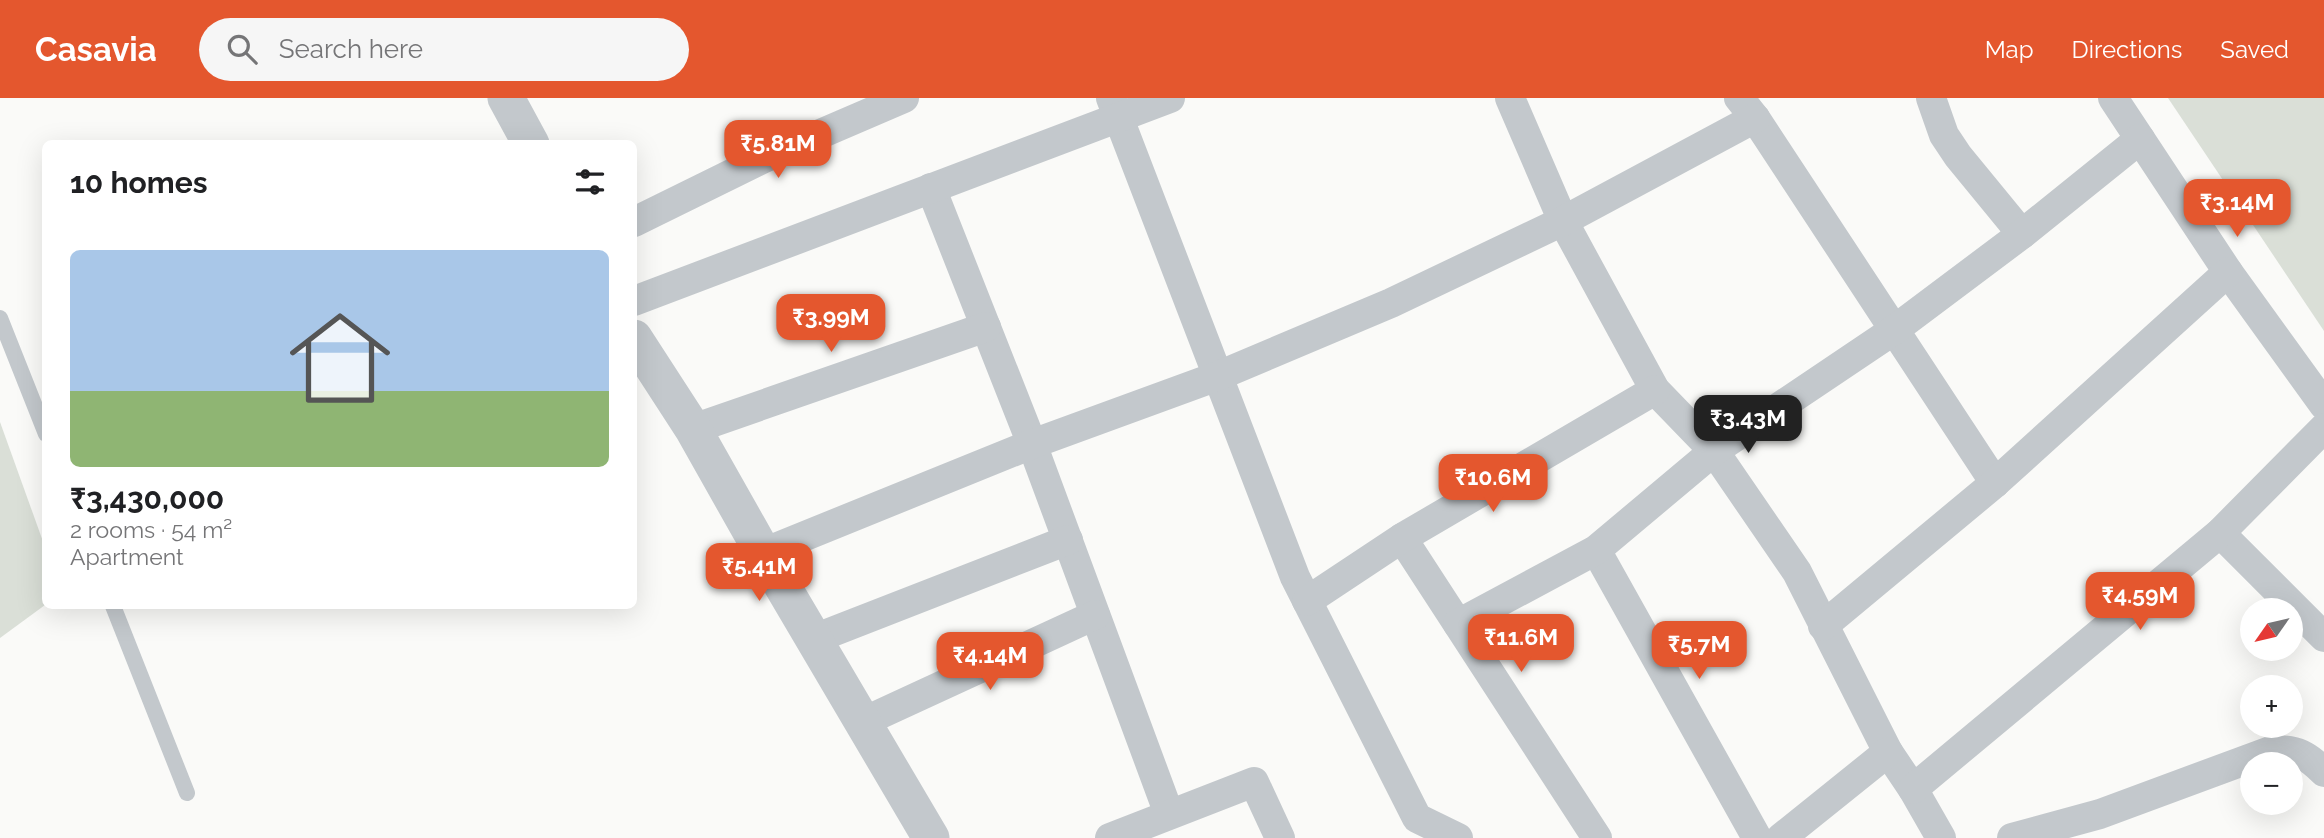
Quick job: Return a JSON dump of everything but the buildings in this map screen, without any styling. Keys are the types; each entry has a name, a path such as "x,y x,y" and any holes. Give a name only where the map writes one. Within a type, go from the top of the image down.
{"street":[{"path":"506,98 529,140"},
{"path":"637,221 762,159 905,98"},
{"path":"637,300 931,188 1115,108 1170,98"},
{"path":"1510,98 1563,221 1654,390 1714,452 1797,572 1888,752 1941,838"},
{"path":"1931,98 1944,135 1958,156 2022,234"},
{"path":"2113,98 2228,272 2324,405"},
{"path":"1115,108 1295,577 1416,818 1458,838"},
{"path":"763,553 1032,444 1218,376 1391,303 1563,221 1747,108 1995,483"},
{"path":"1458,624 1596,550 1714,452 1894,330 2022,234 2140,139"},
{"path":"931,188 1032,444 1169,814"},
{"path":"1823,626 1995,483 2228,272"},
{"path":"693,429 986,327"},
{"path":"637,343 693,429 931,838"},
{"path":"1307,601 1402,538 1654,390"},
{"path":"1913,789 2220,533 2324,428"},
{"path":"2220,533 2324,638"},
{"path":"1402,538 1597,838"},
{"path":"814,639 1068,540"},
{"path":"1596,550 1757,838"},
{"path":"863,722 1095,615"},
{"path":"2012,838 2100,814 2273,750 2292,750 2311,759 2324,772"},
{"path":"1781,838 1888,752"},
{"path":"1110,838 1254,782 1280,838"}],"lane":[{"path":"0,318 42,424"},
{"path":"114,609 187,793"}],"shaded area":[{"path":"2168,98 2324,98 2324,331"},
{"path":"0,422 42,539 42,607 0,638"}]}
